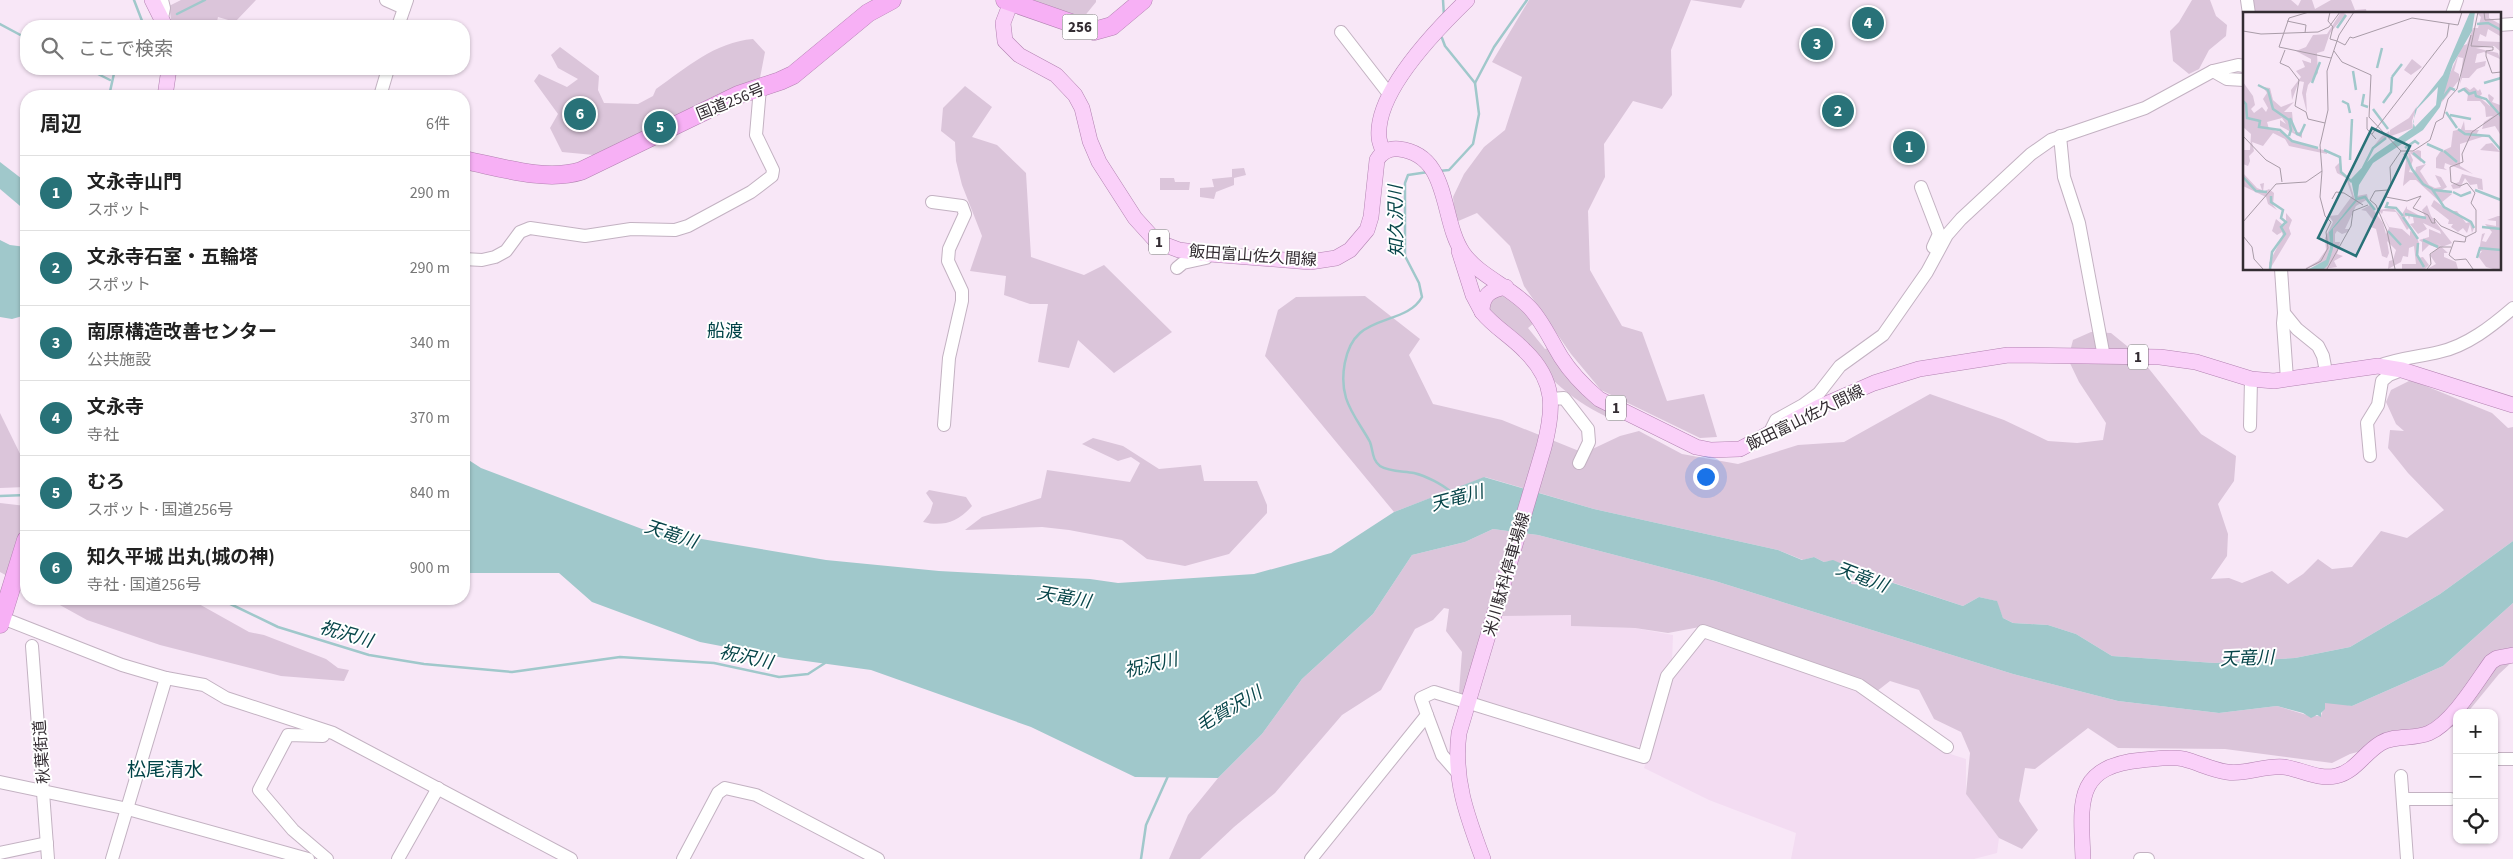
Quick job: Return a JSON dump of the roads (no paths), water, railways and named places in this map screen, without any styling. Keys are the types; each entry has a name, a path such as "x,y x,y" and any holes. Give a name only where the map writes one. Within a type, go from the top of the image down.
{"highway":[{"name":"国道256号","path":"470,161 533,172 570,174 598,163 738,95 780,82 805,67 868,13 892,0"},
{"name":"256","path":"1008,1 1094,31 1112,26 1143,0"},
{"path":"1,618 20,559"}],"main road":[{"path":"152,0 162,20"},
{"path":"1383,152 1379,136 1381,119 1389,94 1412,63 1467,0"},
{"name":"飯田富山佐久間線","path":"1008,1 1003,22 1005,40 1018,55 1056,75 1075,95 1082,108 1094,151 1135,218 1154,239 1179,250 1209,254 1310,262 1324,261 1343,254 1360,240 1367,230 1371,217 1377,160 1383,152 1394,149 1406,150 1422,157 1434,172 1457,242 1473,264 1520,297 1533,311 1566,364 1599,399 1696,447 1719,450 1740,449 1819,407 1874,383 1919,369 2008,355 2160,357 2196,362 2251,379 2287,380 2326,372 2378,366 2402,370 2513,405"},
{"path":"166,90 169,75"},
{"name":"米川駄科停車場線","path":"1457,242 1472,295 1482,312 1536,363 1546,381 1551,399 1549,428 1544,447 1459,733 1456,757 1460,790 1483,859"},
{"path":"1482,312 1482,300 1487,294 1495,289 1506,287"},
{"path":"2083,859 2082,801 2086,789 2096,776 2116,764 2182,758 2228,772 2244,773 2272,767 2334,777 2347,772 2365,754 2386,740 2422,735 2433,731 2456,709 2491,662 2497,658 2513,655"}],"street":[{"path":"162,0 164,8 163,20"},
{"path":"386,0 406,4 400,20"},
{"path":"2453,12 2457,0"},
{"path":"2500,25 2513,24"},
{"path":"1341,32 1389,94"},
{"path":"1769,434 1776,420 1803,405 1819,393 1840,366 1883,335 1927,272 1948,235 1961,219 2031,154 2060,136 2145,108 2214,71 2238,65 2243,66"},
{"path":"2214,71 2227,79 2243,80"},
{"path":"382,90 386,75"},
{"path":"470,259 482,260 495,257 506,251 520,232 530,228 585,236 631,229 675,230 688,226 751,192 772,176 773,170 756,134 760,88"},
{"path":"2060,136 2064,177 2079,223 2104,356"},
{"path":"1921,187 1939,234 1929,257 1927,272"},
{"path":"932,202 962,206 965,214 949,249 948,261 962,291 962,301 949,358 944,426"},
{"path":"1177,268 1183,263 1206,258 1209,254"},
{"path":"2281,270 2287,380"},
{"path":"2378,366 2395,359 2441,352 2487,330 2513,308"},
{"path":"2284,313 2297,329 2318,346 2323,356 2326,372"},
{"path":"2370,456 2367,423 2378,405 2382,381 2389,375 2402,370"},
{"path":"2250,426 2251,379"},
{"path":"1551,399 1564,398 1588,429 1589,442 1579,463"},
{"path":"1,618 37,630 122,666 166,678 204,685 226,698 333,733 571,859"},
{"path":"1457,772 1442,755 1421,698 1434,692 1644,757 1668,676 1703,631 1859,685 1947,747"},
{"name":"秋葉街道","path":"32,646 48,859"},
{"path":"112,859 166,678"},
{"path":"1311,859 1427,715"},
{"path":"327,859 293,830 259,790 288,735 321,736 333,733"},
{"path":"2498,759 2513,759"},
{"path":"2401,776 2406,859"},
{"path":"0,782 128,809 308,859"},
{"path":"398,859 438,788"},
{"path":"683,859 718,793 725,788 760,797 878,859"},
{"path":"2402,799 2451,799"},
{"path":"0,853 47,843"},
{"path":"2140,859 2148,859"}],"water":[{"path":"0,162 20,177 20,206 0,189"},
{"path":"0,240 10,245 20,246 20,317 12,319 0,317"},
{"name":"天竜川","path":"470,461 481,468 642,529 826,560 939,571 1090,579 1118,583 1254,574 1331,553 1394,512 1484,477 1594,509 1778,550 1802,560 1814,557 1824,562 1833,560 1854,567 1851,584 1867,585 1881,579 1963,606 1979,597 1997,601 2003,618 2013,623 2048,625 2076,634 2112,656 2215,663 2295,658 2350,647 2440,594 2513,541 2513,603 2443,666 2352,706 2325,703 2325,709 2321,713 2321,717 2317,715 2311,718 2303,713 2277,706 2219,713 2118,701 2013,674 1715,581 1538,535 1493,529 1465,542 1412,555 1373,614 1302,679 1262,734 1218,778 1135,777 1031,727 871,670 784,658 700,642 592,602 559,573 470,573"}],"waterway":[{"path":"134,0 142,20"},
{"path":"177,14 205,0"},
{"path":"1443,0 1444,16"},
{"name":"知久沢川","path":"1439,171 1449,170 1473,144 1479,114 1475,83 1494,47 1527,0"},
{"path":"0,24 20,35"},
{"path":"1442,38 1445,46 1475,83"},
{"path":"100,75 110,80"},
{"path":"110,90 114,75"},
{"name":"知久沢川","path":"1428,172 1408,175 1405,183 1405,256 1419,283 1422,297 1410,310 1367,328 1360,333 1350,346 1347,354 1343,381 1348,404 1370,442 1377,464 1388,469 1424,476 1439,483 1451,492"},
{"name":"祝沢川","path":"0,496 20,495"},
{"name":"祝沢川","path":"232,605 278,627 369,655 424,664 512,672 620,657 714,663 779,677 808,674 825,663"},
{"name":"毛賀沢川","path":"1141,859 1146,825 1168,776"}],"place":[{"name":"文永寺","path":"1868,23"},
{"name":"南原構造改善センター","path":"1817,44"},
{"name":"文永寺石室・五輪塔","path":"1838,111"},
{"name":"知久平城 出丸(城の神)","path":"580,114"},
{"name":"むろ","path":"660,127"},
{"name":"文永寺山門","path":"1909,147"}],"district":[{"name":"船渡","path":"725,331"},
{"name":"松尾清水","path":"165,769"}]}
